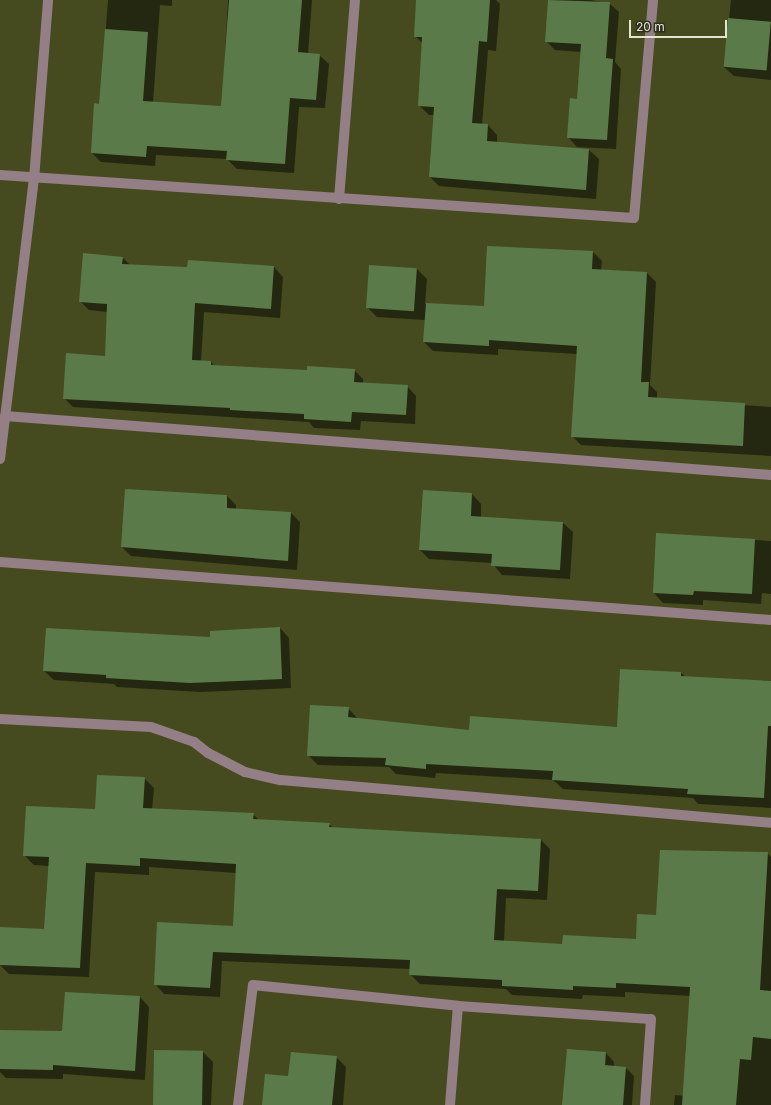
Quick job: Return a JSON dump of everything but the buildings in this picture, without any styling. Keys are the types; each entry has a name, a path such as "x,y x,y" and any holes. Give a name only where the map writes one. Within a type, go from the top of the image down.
{"street":[{"path":"0,459 34,179 48,0"},
{"path":"339,199 355,0"},
{"path":"0,175 34,179 634,218 653,0"},
{"path":"5,416 771,475"},
{"path":"0,562 771,620"},
{"path":"0,719 151,728 194,742 208,753 245,772 281,780 771,823"},
{"path":"238,1105 253,985 458,1006 651,1019 644,1105"},
{"path":"450,1105 458,1006"}]}
